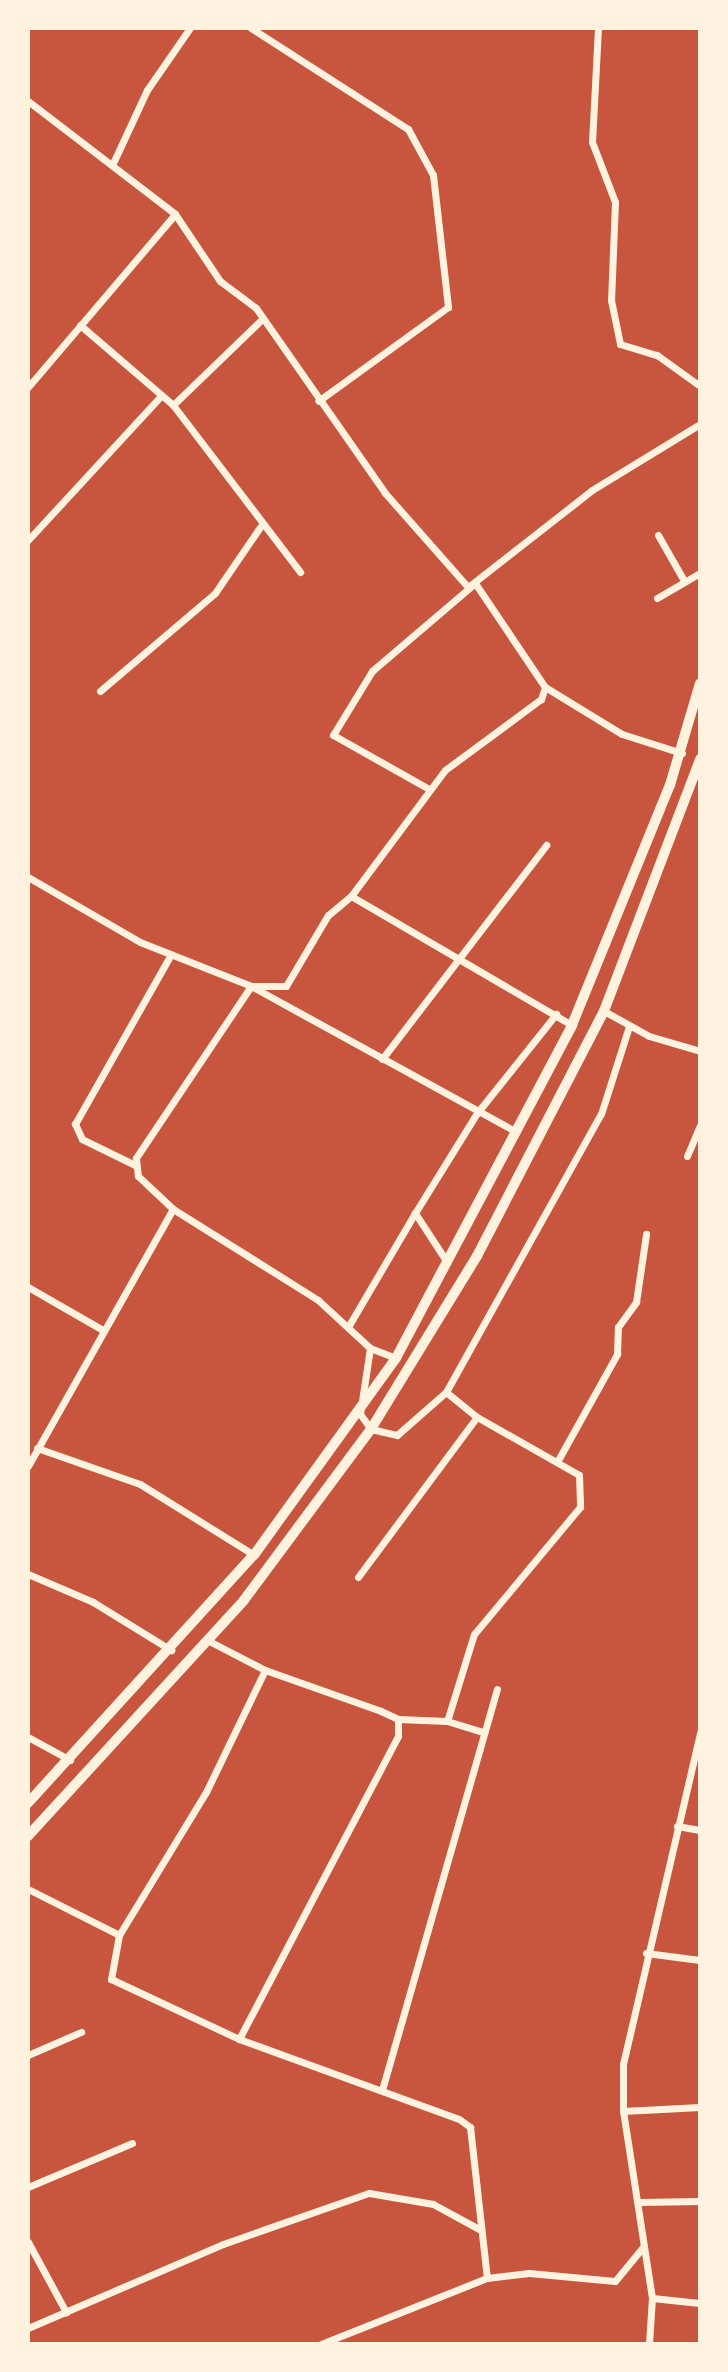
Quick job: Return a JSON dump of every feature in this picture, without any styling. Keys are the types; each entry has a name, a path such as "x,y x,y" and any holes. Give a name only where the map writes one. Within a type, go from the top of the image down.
{"main road":[{"path":"28,1803 173,1651 254,1555 360,1414 396,1358 572,1025 682,753 700,683"},
{"path":"28,1836 209,1641 371,1429 477,1256 604,1011 700,759"}],"street":[{"path":"114,161 147,90 190,28"},
{"path":"251,28 408,129 433,175 448,307 318,401"},
{"path":"598,28 592,142 615,202 611,300 620,344 657,355 700,386"},
{"path":"28,101 114,161 175,214 220,281 261,320 392,502 468,587 475,583"},
{"path":"28,387 175,214"},
{"path":"173,405 261,320"},
{"path":"80,325 173,405 260,527 300,572"},
{"path":"28,540 161,396"},
{"path":"429,789 333,735 372,671 475,583 592,490 700,424"},
{"path":"100,691 207,601 260,527"},
{"path":"658,535 683,579"},
{"path":"657,598 683,579 700,573"},
{"path":"475,583 545,687 622,734 682,753"},
{"path":"251,986 286,986 328,915 351,896 429,789 541,699 545,687"},
{"path":"382,1059 456,955 546,845"},
{"path":"28,877 171,954 251,986 477,1113 517,1132"},
{"path":"351,896 572,1025"},
{"path":"171,954 75,1124 82,1139 135,1165 143,1183 173,1209 348,1327 370,1348 396,1358"},
{"path":"135,1165 199,1054 251,986"},
{"path":"604,1011 629,1026 700,1051"},
{"path":"348,1327 477,1113 556,1014"},
{"path":"370,1348 360,1414 371,1429 397,1435 446,1392 601,1114 629,1026"},
{"path":"687,1156 700,1126"},
{"path":"28,1466 101,1329 173,1209"},
{"path":"415,1213 447,1262"},
{"path":"557,1462 617,1354 618,1327 636,1302 646,1234"},
{"path":"28,1287 101,1329"},
{"path":"446,1392 477,1417 557,1462 585,1485 580,1507 474,1634 447,1721"},
{"path":"358,1577 477,1417"},
{"path":"37,1448 140,1484 254,1555"},
{"path":"28,1574 93,1602 173,1651"},
{"path":"209,1641 265,1670 398,1719 447,1721 482,1732"},
{"path":"265,1670 206,1792 119,1935 111,1979 239,2039 382,2090 470,2127 479,2229 487,2278"},
{"path":"382,2090 458,1845 482,1732 497,1689"},
{"path":"239,2039 396,1741 398,1719"},
{"path":"649,2344 652,2298 640,2202 623,2111 627,2029 700,1732"},
{"path":"28,1737 70,1760"},
{"path":"677,1826 700,1830"},
{"path":"28,1889 119,1935"},
{"path":"646,1953 700,1960"},
{"path":"28,2055 81,2032"},
{"path":"623,2111 700,2107"},
{"path":"28,2187 132,2143"},
{"path":"28,2328 369,2193 433,2204 479,2229"},
{"path":"640,2202 700,2201"},
{"path":"28,2242 66,2312"},
{"path":"321,2344 487,2278 529,2273 615,2281 645,2244"},
{"path":"652,2298 700,2303"}]}
